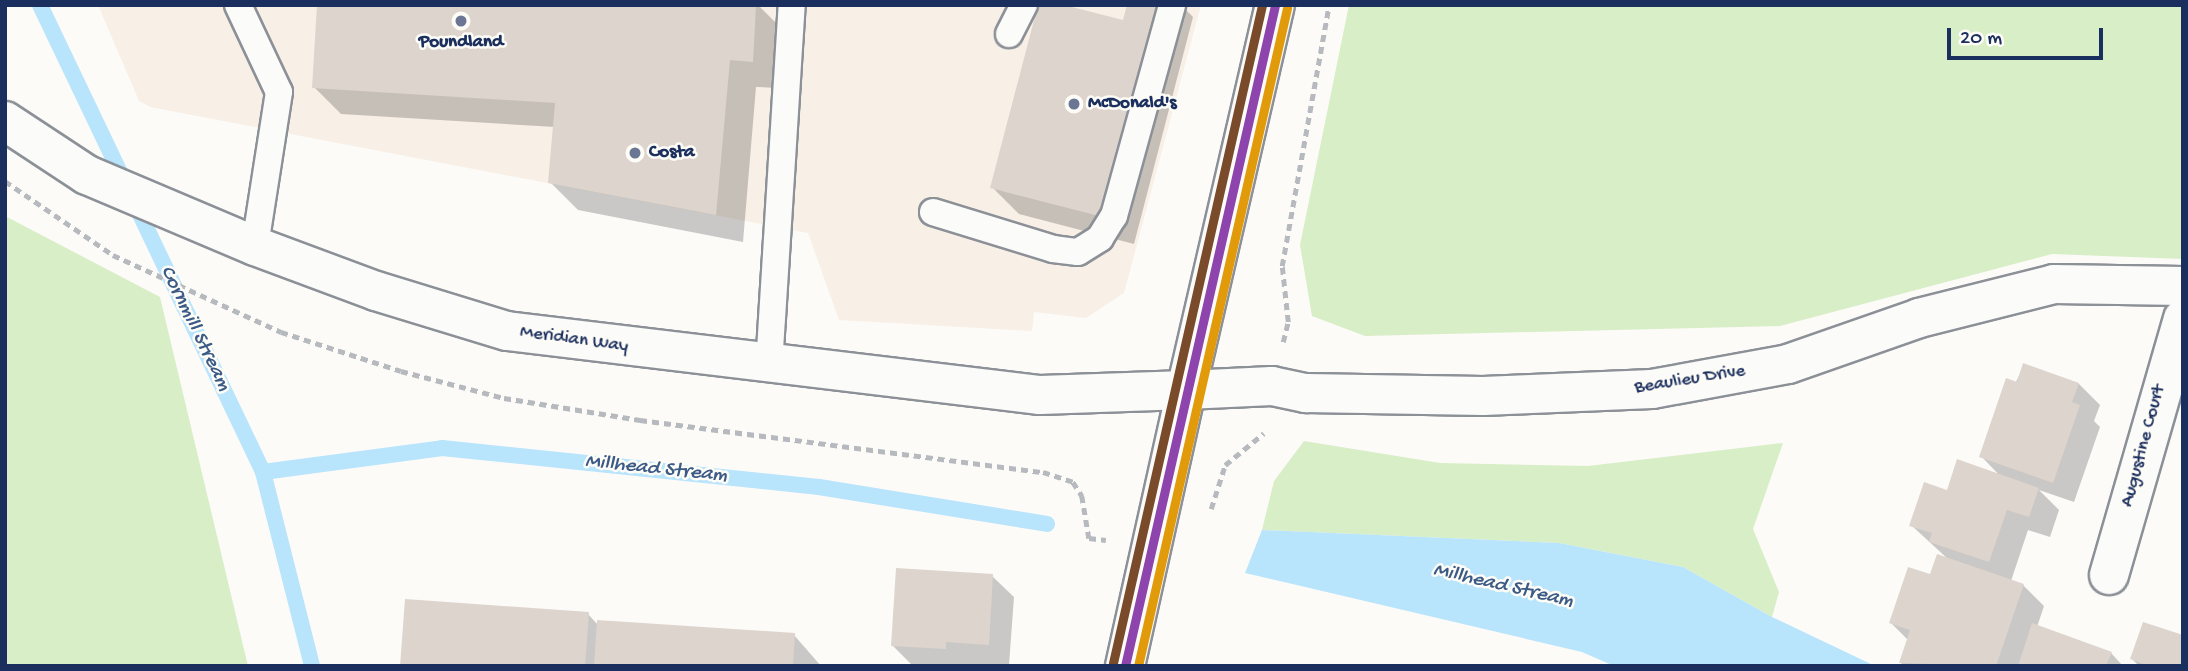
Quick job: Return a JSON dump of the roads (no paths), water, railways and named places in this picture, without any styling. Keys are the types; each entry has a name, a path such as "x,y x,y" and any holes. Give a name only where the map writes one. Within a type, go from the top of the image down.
{"main road":[{"path":"1125,666 1185,390 1275,5"},
{"name":"Meridian Way","path":"5,121 87,175 254,246 376,291 507,331 769,366 1040,395 1185,390"},
{"name":"Beaulieu Drive","path":"1185,390 1272,386 1306,393 1483,396 1652,389 1788,365 1919,318 2054,284 2183,286"},
{"name":"Augustine Court","path":"2109,575 2183,318"}],"lane":[{"path":"238,5 279,92 254,246"},
{"path":"769,366 792,5"},
{"path":"1009,34 1024,5"},
{"path":"933,212 1053,249 1078,251 1100,238 1114,216 1172,5"}],"water":[{"path":"1262,530 1559,543 1683,567 1772,617 1875,666 1614,666 1582,652 1245,573"}],"waterway":[{"name":"Cornmill Stream","path":"40,5 263,472 312,666"},
{"name":"Millhead Stream","path":"263,472 442,448 819,487 1047,524"}],"place":[{"name":"Poundland","path":"461,21"},
{"name":"McDonald's","path":"1074,104"},
{"name":"Costa","path":"635,153"}]}
